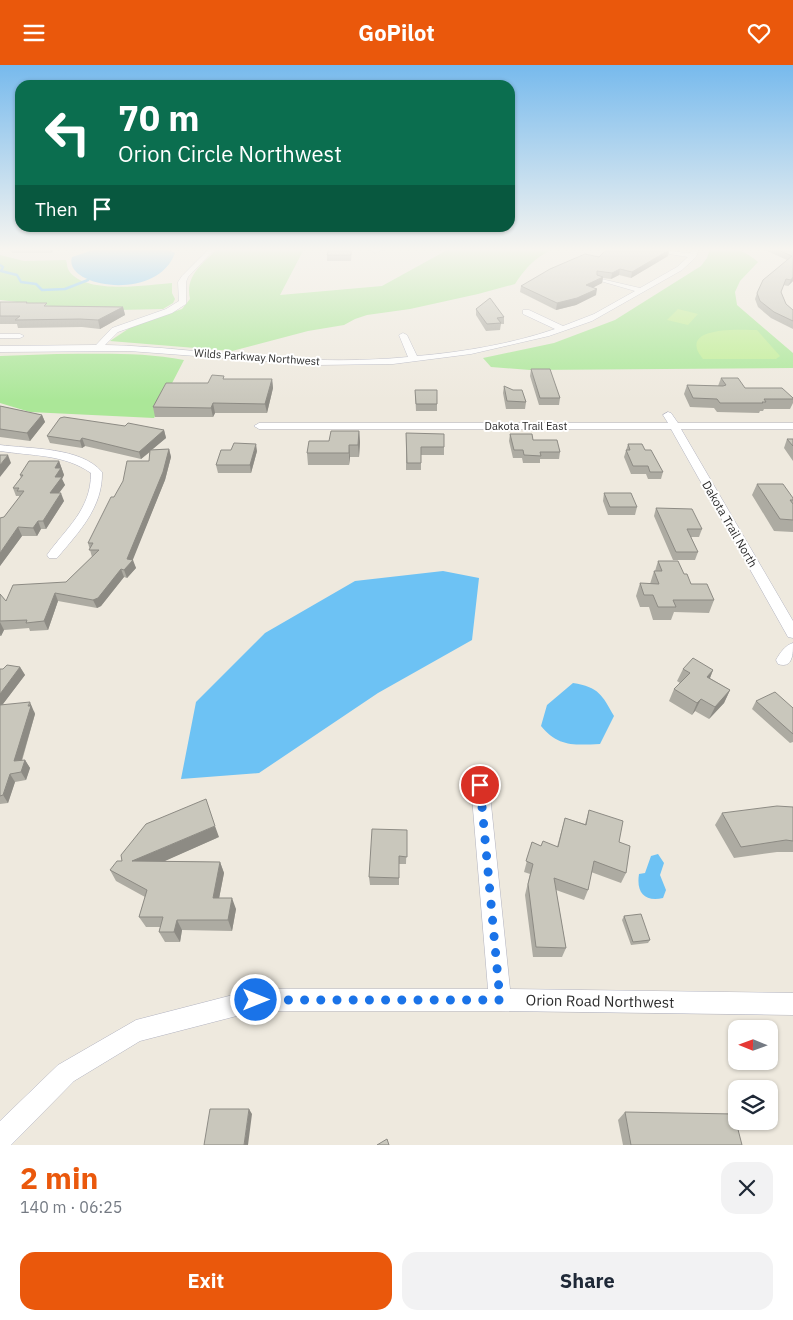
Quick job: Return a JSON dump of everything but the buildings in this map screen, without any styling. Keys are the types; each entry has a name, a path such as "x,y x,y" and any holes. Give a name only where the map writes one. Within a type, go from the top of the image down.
{"street":[{"path":"98,347 115,330 169,311 183,302 184,299"},
{"name":"Wilds Parkway Northwest","path":"0,349 98,347 148,349 305,362 358,362 413,358 491,348 520,342 562,329 611,309 626,299"},
{"path":"526,312 562,329"},
{"path":"403,335 413,358"},
{"path":"0,336 20,336"},
{"name":"Dakota Trail East","path":"258,426 671,420 793,426"},
{"name":"Dakota Trail North","path":"671,420 793,633"},
{"path":"0,448 69,456 86,462 97,471 98,484 91,503 78,527 53,555"},
{"path":"782,660 793,648"},
{"path":"480,785 500,1000"},
{"name":"Orion Road Northwest","path":"0,1138 66,1073 136,1031 256,1000 500,1000 793,1004"}],"green space":[{"path":"175,299 173,303 163,309 118,310 68,308 0,300"},
{"path":"190,299 454,299 410,309 367,315 344,325 308,331 232,351 110,341 134,325 182,309"},
{"path":"648,299 736,299 737,305 793,353 793,368 530,370 491,367 483,358 554,343 615,320"},
{"path":"678,309 698,314 688,325 667,320"},
{"path":"731,330 757,330 780,356 776,359 703,359 697,349 697,342 702,336 710,333"},
{"path":"57,354 137,355 184,360 154,418 30,412 0,403 0,356"}],"water":[{"path":"443,571 479,578 472,640 378,693 259,773 181,779 196,702 265,633 355,581"},
{"path":"573,683 589,687 599,693 614,716 600,744 574,744 560,741 547,733 541,726 547,705"},
{"path":"658,854 664,863 660,875 666,890 663,898 651,899 643,895 641,891 638,881 639,874 645,873 651,856"}],"route":[{"path":"256,1000 500,1000 480,785"}]}
